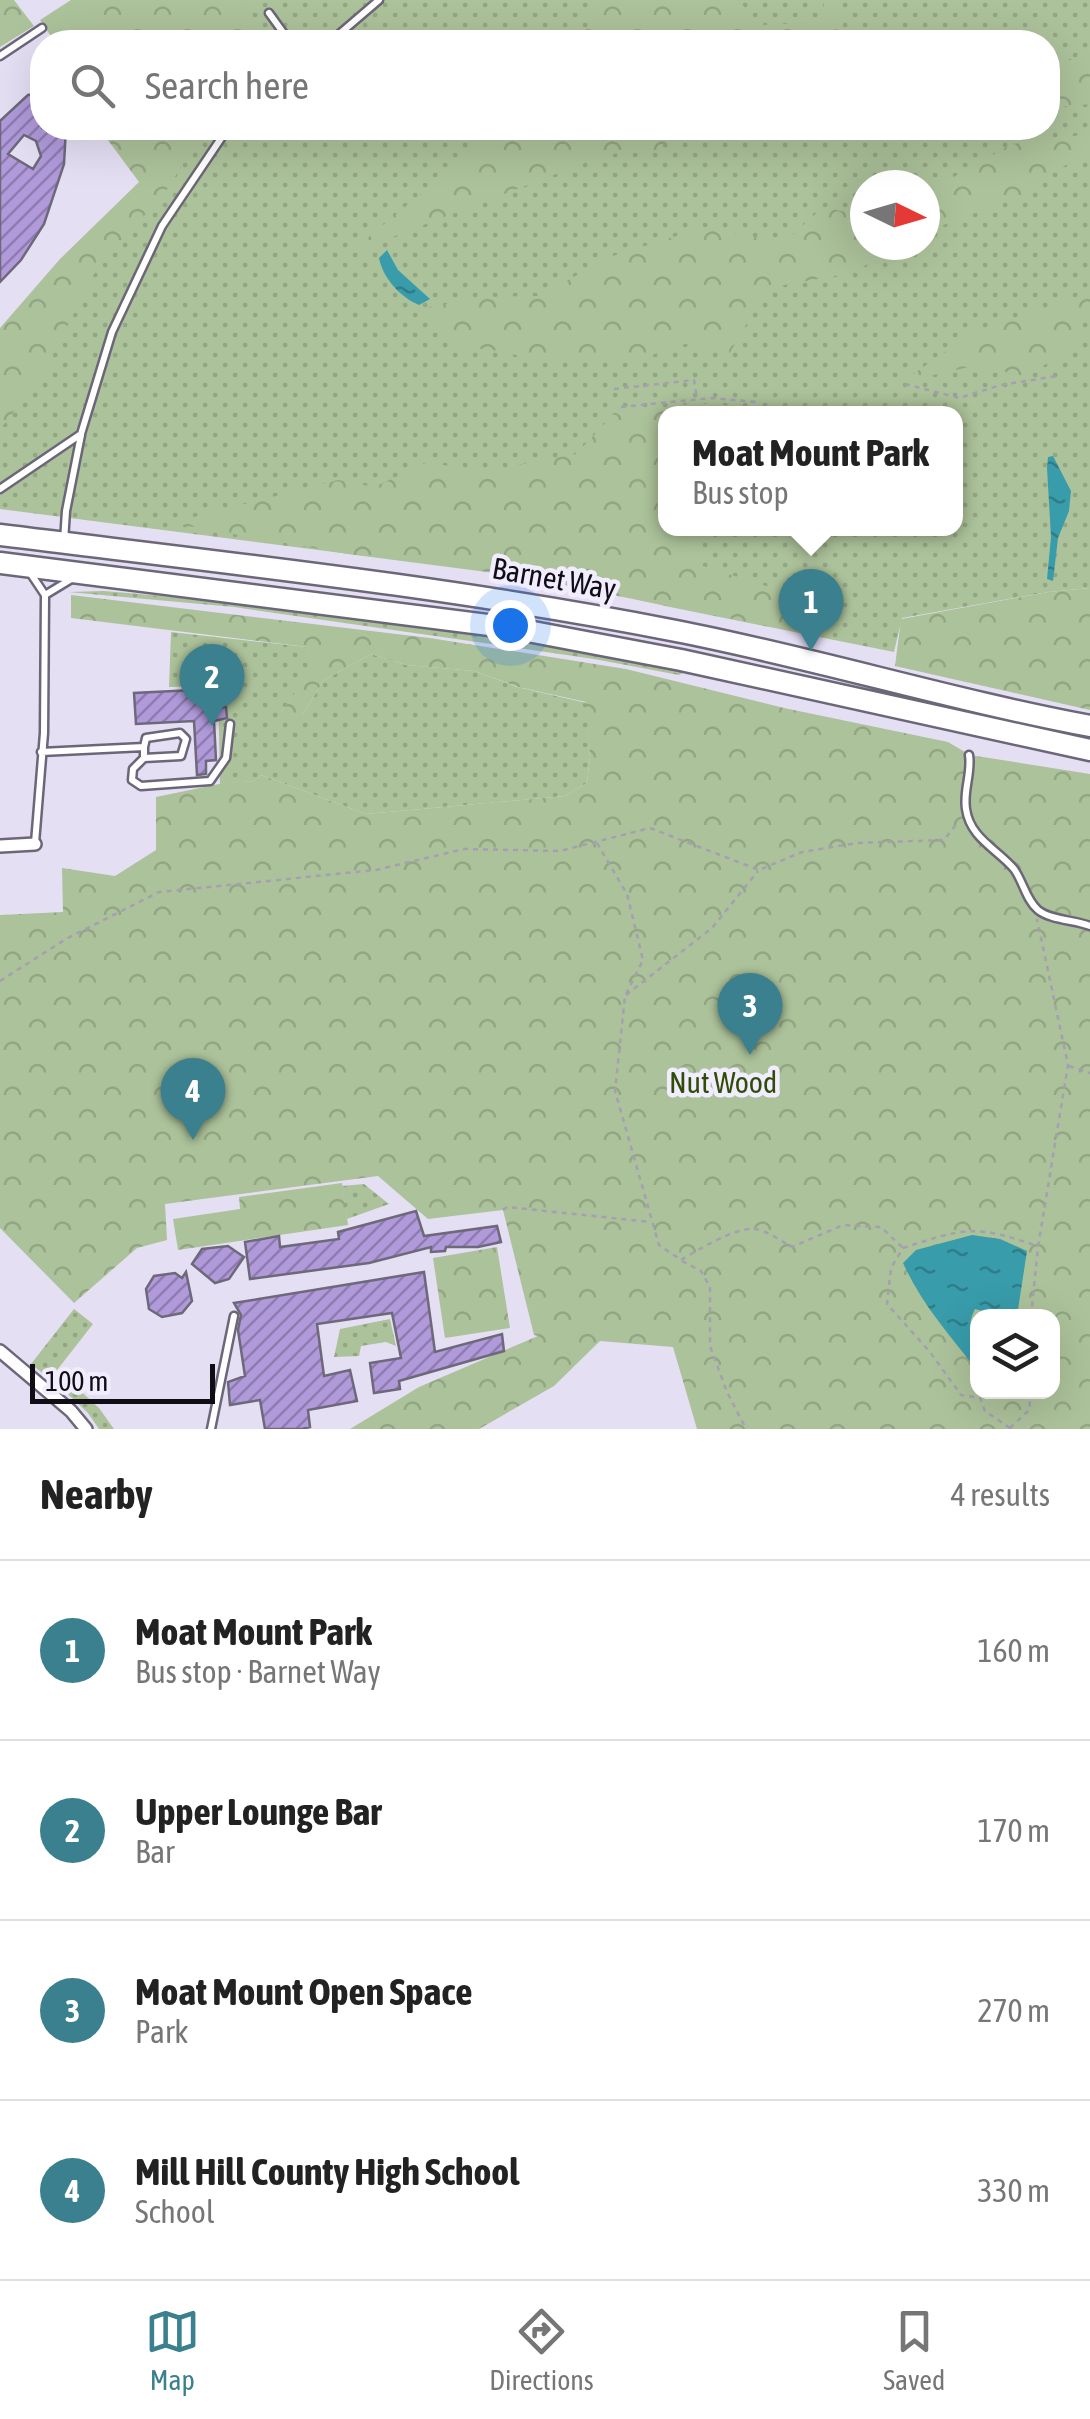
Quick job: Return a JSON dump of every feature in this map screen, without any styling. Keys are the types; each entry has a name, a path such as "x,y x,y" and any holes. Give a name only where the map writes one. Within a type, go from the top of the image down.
{"highway":[{"name":"Barnet Way","path":"0,535 518,601 682,632 988,707 1090,726"},
{"name":"Barnet Way","path":"0,563 512,628 681,660 1090,750"}],"street":[{"path":"0,846 35,844"},
{"path":"0,1352 71,1411 86,1429"}],"lane":[{"path":"344,30 379,0"},
{"path":"268,13 281,30"},
{"path":"0,56 30,36"},
{"path":"64,543 66,511 82,434 112,332 154,244 220,140"},
{"path":"0,488 82,434"},
{"path":"26,566 44,595 42,752 35,844"},
{"path":"44,595 82,574"},
{"path":"144,758 146,738 180,734 186,739 182,756 144,758 132,770 132,780 141,786 210,781 226,758 230,724"},
{"path":"42,752 144,747"},
{"path":"969,755 966,813 976,834 1015,870 1035,908 1090,926"},
{"path":"211,1429 234,1316"}],"path":[{"path":"905,384 959,398 1000,385 1058,376"},
{"path":"614,389 694,380 698,400"},
{"path":"621,407 698,400 757,402"},
{"path":"625,996 712,928 759,870 802,852 857,843 944,840 966,813"},
{"path":"0,981 66,939 159,892 376,870 464,848 560,852 650,828 759,870"},
{"path":"597,842 627,894 643,960 625,996 615,1091 660,1246 701,1271 710,1287 710,1346 746,1429"},
{"path":"1033,1309 1038,1247 1068,1065 1035,908"},
{"path":"1068,1065 1090,1074"},
{"path":"503,1210 507,1207 652,1222"},
{"path":"680,1260 708,1244 749,1229 760,1230 792,1247 843,1225 881,1227 903,1248"},
{"path":"1030,1399 1030,1408 1010,1429 986,1410 980,1398 961,1395 930,1352 887,1304 891,1268 903,1248 963,1229 1000,1233 1038,1247"}],"green space":[{"path":"0,0 14,0 34,26 0,47"},
{"path":"71,0 93,0 114,30 47,30 40,20"},
{"path":"84,0 247,0 252,30 102,30"},
{"path":"168,0 1090,0 1090,588 902,618 894,652 516,572 0,509 0,386 150,176 112,140 1060,140 1060,30 161,30"},
{"path":"596,0 738,0 761,25 823,22 824,0 839,0 837,30 586,30"},
{"path":"1090,58 1090,104 1060,107 1060,61"},
{"path":"1090,134 1090,157 1055,169 1035,190 940,226 940,181 952,178 1012,144"},
{"path":"108,140 200,140 168,188 94,274 40,380 0,429 0,328 60,259 139,182"},
{"path":"486,140 668,140 655,152 608,154 348,254"},
{"path":"823,207 850,213 850,260 875,260 852,273 784,285 761,299 728,356 689,343 627,363 571,357 550,364 500,351 456,346 424,308 484,297 539,296 610,257 705,227 784,243"},
{"path":"1090,292 1090,315 1076,320 1084,339 1020,381 998,367 969,367 902,382 972,333"},
{"path":"696,403 733,406 675,406"},
{"path":"658,408 658,536 705,536 703,566 779,590 808,575 822,601 833,639 518,576 348,554 171,523 338,480 374,487 428,462 480,472 576,454 613,415"},
{"path":"1090,588 1090,710 895,666 901,619"},
{"path":"104,591 397,623 687,671 679,675 234,607 68,592"},
{"name":"Nut Wood","path":"71,595 430,638 626,669 784,708 948,742 970,755 1090,774 1090,1429 697,1429 673,1347 600,1341 554,1386 479,1429 350,1429 419,1387 538,1336 534,1335 503,1210 428,1219 378,1176 165,1204 167,1240 137,1248 74,1303 0,1228 0,915 63,912 62,868 115,876 156,850 156,797 254,781 261,775 366,814 565,796 587,783 590,757 586,702 518,687 475,671 406,665 371,654 324,680 302,715 295,718 281,712 311,671 307,647 71,618"},
{"path":"171,632 307,647 312,671 281,712 302,715 324,680 371,654 406,665 475,671 517,687 587,703 587,783 565,796 366,814 261,775 254,781 220,784 218,686 169,687"},
{"path":"342,1183 348,1225 178,1250 173,1219 240,1209 239,1197"},
{"path":"364,1184 389,1204 347,1219 342,1186"},
{"path":"497,1247 510,1328 445,1338 433,1258"},
{"path":"74,1309 93,1324 50,1379 31,1364"},
{"path":"390,1319 396,1346 386,1342 361,1346 359,1356 334,1357 340,1329"},
{"path":"61,1373 99,1408 114,1429 99,1429 55,1382"}],"water":[{"path":"387,250 398,270 430,299 419,305 393,286 379,258"},
{"path":"1053,456 1071,491 1069,511 1058,538 1053,581 1047,579 1051,537 1047,468 1048,457"},
{"path":"972,1235 1000,1239 1027,1251 1018,1309 970,1309 970,1361 910,1278 903,1263 916,1250"}],"building":[{"path":"30,95 30,138 24,135 8,154 33,169 41,156 34,140 65,140 64,164 44,224 21,260 0,282 0,121"},
{"path":"213,689 214,708 226,707 227,718 214,721 216,760 206,761 206,774 197,775 194,721 136,724 134,693"},
{"path":"416,1211 424,1236 497,1226 501,1242 431,1252 431,1247 369,1263 250,1279 245,1242 279,1236 280,1247 339,1239 338,1232"},
{"path":"228,1246 244,1257 229,1279 215,1283 192,1264 202,1249"},
{"path":"186,1272 192,1301 182,1313 162,1317 149,1309 146,1289 154,1276 175,1273 182,1278"},
{"path":"424,1272 435,1352 502,1334 504,1351 399,1381 400,1389 374,1393 370,1363 401,1358 392,1313 317,1324 324,1376 350,1370 357,1401 308,1410 310,1427 302,1429 265,1429 260,1400 230,1405 228,1382 245,1376 238,1330 241,1315 234,1303"}],"place":[{"name":"Moat Mount Park","path":"811,651"},
{"name":"Upper Lounge Bar","path":"212,726"},
{"name":"Moat Mount Open Space","path":"750,1055"},
{"name":"Mill Hill County High School","path":"193,1140"}]}
